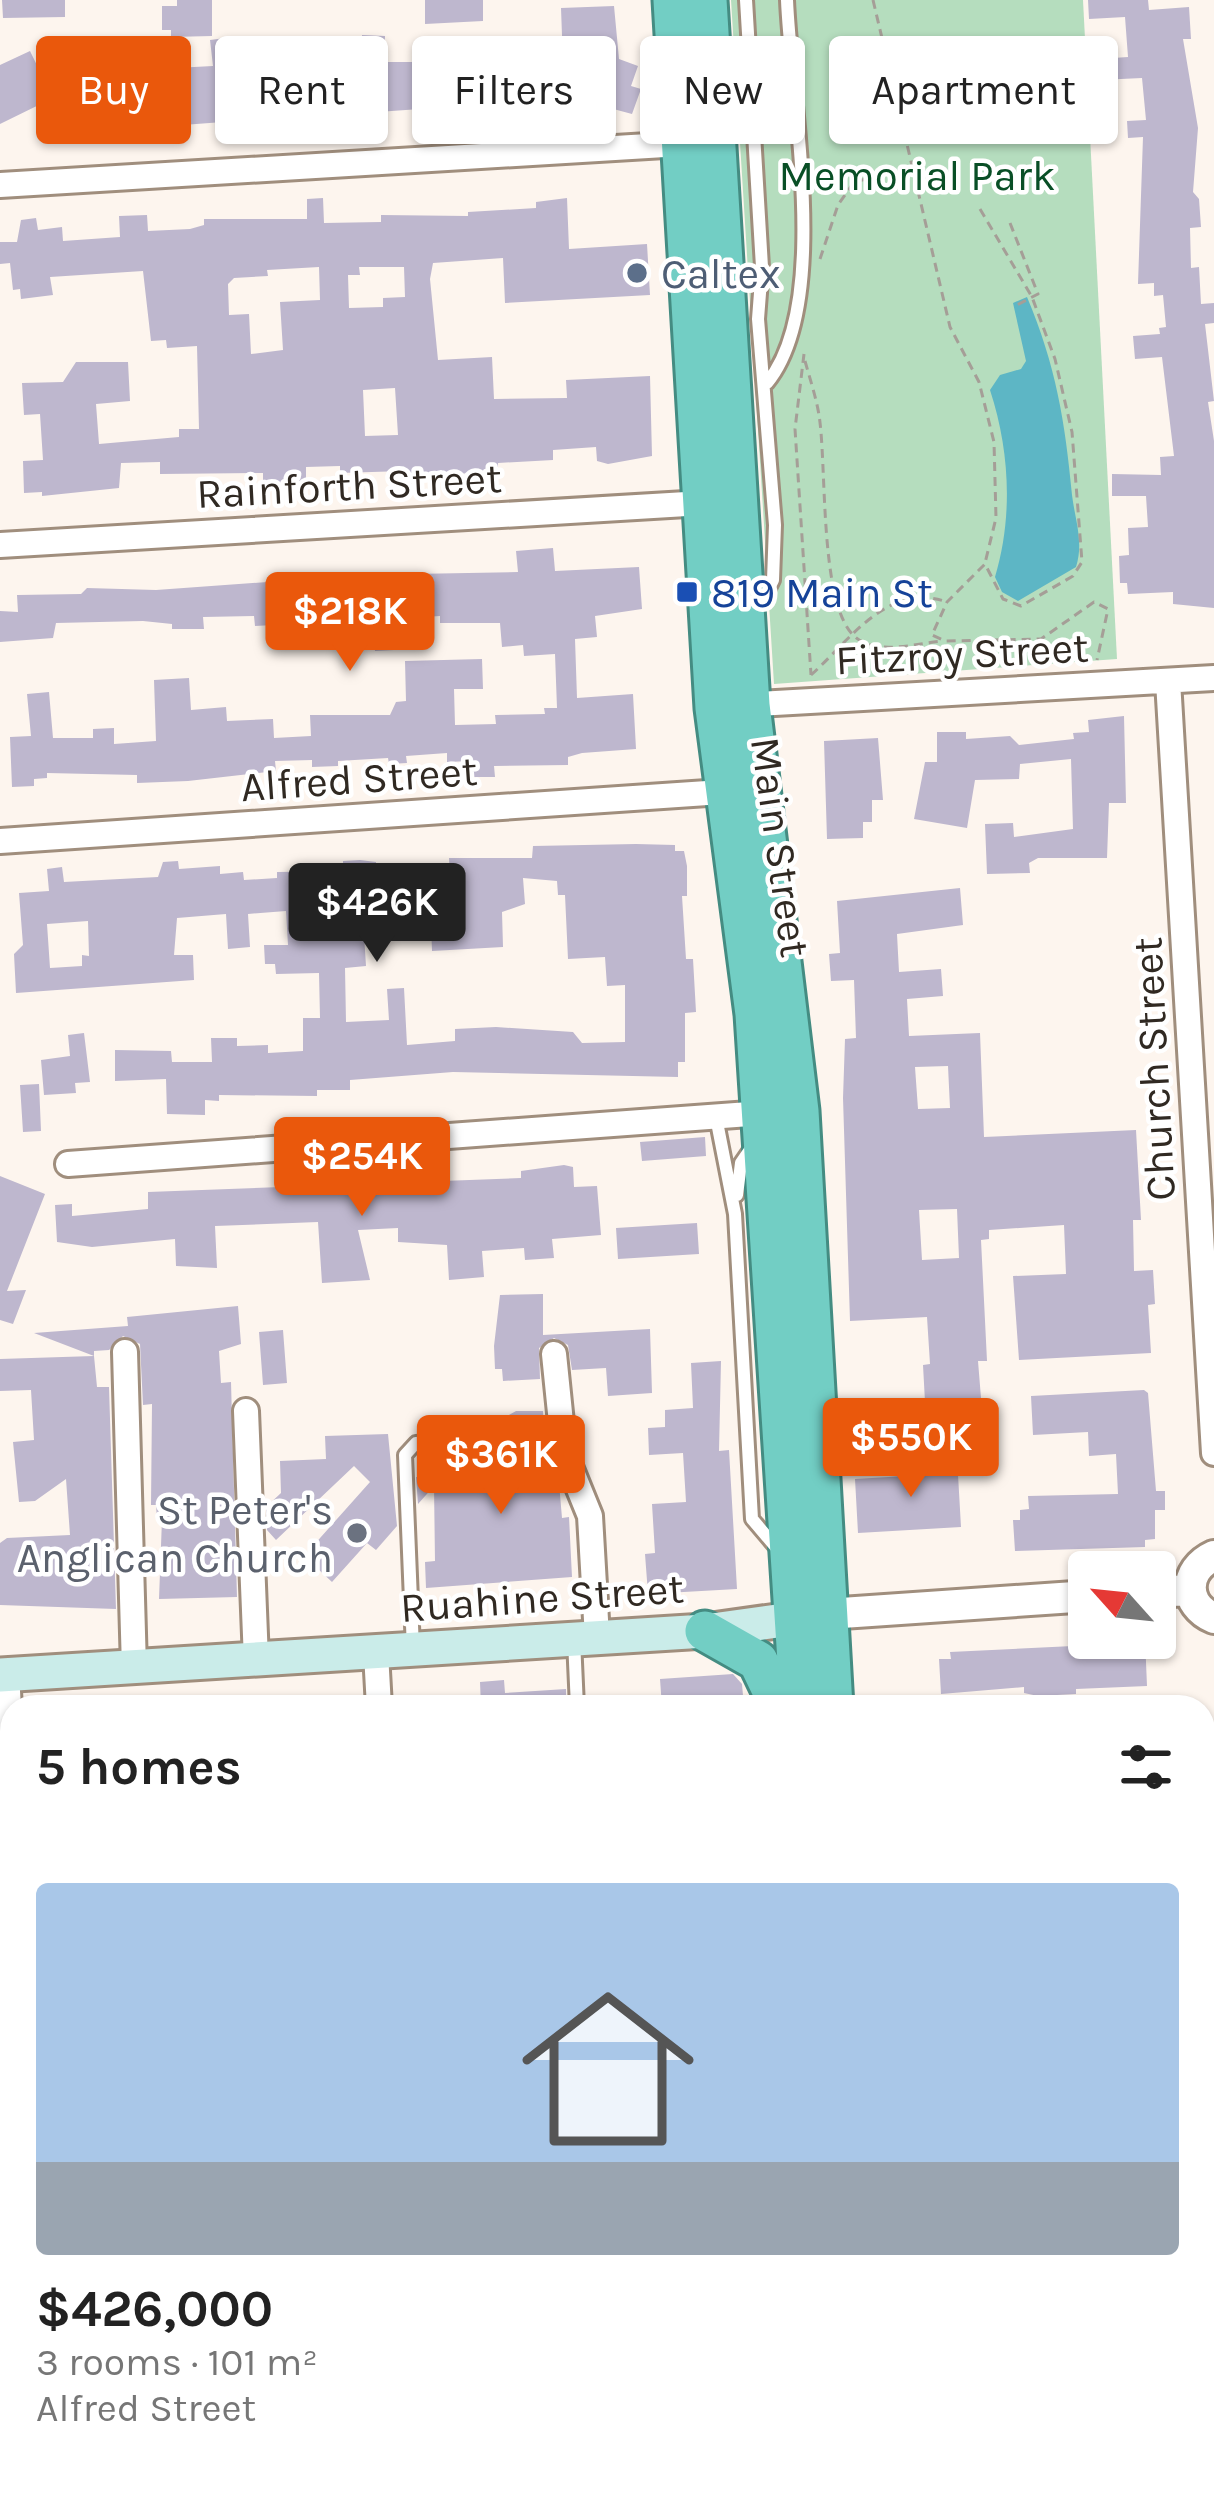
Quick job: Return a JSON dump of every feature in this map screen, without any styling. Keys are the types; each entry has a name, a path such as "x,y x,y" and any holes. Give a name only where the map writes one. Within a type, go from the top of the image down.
{"highway":[{"name":"Main Street","path":"673,0 675,36"},
{"name":"Main Street","path":"707,0 742,321 743,604 722,792 746,945 763,1121 789,1562 811,1617 830,1695"},
{"name":"Main Street","path":"681,144 703,503 732,706 795,1068 811,1617 801,1695"},
{"path":"705,1631 758,1661 774,1695"}],"main road":[{"name":"Ruahine Street","path":"4,1675 705,1631 811,1617"}],"street":[{"path":"0,185 681,144"},
{"name":"Rainforth Street","path":"0,544 703,503"},
{"name":"Fitzroy Street","path":"732,706 1214,678"},
{"name":"Church Street","path":"1168,680 1208,1246 1214,1453"},
{"name":"Alfred Street","path":"0,841 722,792"},
{"path":"68,1164 716,1116 763,1121"},
{"path":"124,1352 134,1668"},
{"path":"554,1354 564,1452 590,1516 586,1638"},
{"path":"246,1411 256,1660"},
{"path":"1214,1556 1195,1570 1189,1591 1195,1606 1214,1618"},
{"path":"1176,1591 1189,1591"},
{"name":"Ruahine Street","path":"811,1617 1068,1598"},
{"path":"376,1653 378,1695"}],"lane":[{"path":"743,604 766,594 773,580 767,383 742,321 762,268 746,0"},
{"path":"767,383 791,346 803,292 787,0"},
{"path":"716,1116 735,1214 752,1519 789,1562"},
{"path":"735,1214 741,1163 763,1121"},
{"path":"413,1651 406,1455 416,1442 467,1438"},
{"path":"579,1695 586,1638"}],"path":[{"path":"873,0 950,327 979,382 994,442 996,518 985,565 947,602 932,634 945,641"},
{"path":"813,271 830,242 838,206 854,182 912,168"},
{"path":"980,209 1030,298 1055,359 1072,432 1082,562 1073,576 1021,606 1003,599 985,565"},
{"path":"1010,223 1038,294 1015,306"},
{"path":"804,353 819,415 830,561 841,613 854,637 880,648 1041,639 1094,602 1108,609 1096,662"},
{"path":"768,405 801,399"},
{"path":"812,701 811,675 894,599 924,595 947,602"}],"green space":[{"name":"Memorial Park","path":"731,0 1083,0 1085,36 829,36 829,144 1090,144 1117,659 774,684 740,144 805,144 805,36 733,36"}],"water":[{"path":"1027,297 1058,394 1079,549 1076,567 1018,601 1002,592 995,577 1005,531 1007,484 990,390 1000,375 1021,369 1026,361 1013,303"}],"building":[{"path":"2,0 65,0 65,17 3,18"},
{"path":"177,0 212,0 212,36 171,36 171,30 162,30 162,6 177,6"},
{"path":"425,0 483,0 483,21 425,24"},
{"path":"1088,0 1148,0 1149,10 1189,7 1191,39 1183,39 1198,128 1193,192 1199,199 1201,227 1190,228 1191,268 1199,267 1201,304 1214,303 1214,323 1205,324 1214,401 1208,402 1214,441 1214,608 1173,604 1173,592 1128,594 1127,583 1120,583 1119,556 1129,555 1128,528 1148,527 1146,496 1112,496 1112,474 1161,475 1160,457 1174,456 1162,357 1135,359 1133,336 1160,334 1159,328 1166,327 1163,295 1154,296 1154,283 1138,284 1143,137 1128,138 1127,121 1146,120 1142,78 1118,79 1118,58 1128,57 1125,17 1089,19"},
{"path":"614,6 619,59 638,66 631,86 640,92 632,114 616,110 616,36 562,36 561,8"},
{"path":"215,39 215,123 191,124 191,67 213,66 210,40"},
{"path":"30,51 36,63 36,106 0,124 0,65"},
{"path":"388,62 412,62 412,110 388,111"},
{"path":"323,198 324,223 381,222 381,215 468,216 468,212 536,208 536,202 567,198 569,249 647,244 650,295 505,303 503,258 433,263 430,279 438,360 492,357 494,399 567,398 566,380 650,376 652,456 608,464 597,461 596,447 553,450 553,460 498,463 498,472 405,476 404,471 340,473 340,466 306,467 306,488 263,489 263,473 160,474 160,462 121,463 119,488 42,496 42,492 24,493 23,461 43,460 40,414 24,415 22,383 63,382 76,362 128,362 130,401 96,404 99,444 179,437 179,429 199,429 197,346 167,348 166,340 151,341 143,271 50,277 53,295 21,299 20,289 13,290 10,263 0,264 0,242 17,242 21,220 36,218 38,230 62,227 63,241 120,237 119,216 147,215 148,231 190,229 204,225 204,219 307,219 307,199","holes":["319,267 320,300 280,302 283,350 251,354 249,314 229,315 228,284 234,278 268,276 267,270","359,267 404,267 405,297 383,298 383,307 349,308 348,275 360,275","395,388 398,435 365,436 363,390"]},
{"path":"553,548 555,571 639,567 642,609 595,616 597,637 575,639 577,698 633,694 636,749 582,753 568,757 568,765 494,766 495,777 471,777 470,761 447,762 447,753 406,756 407,763 389,764 388,758 312,767 312,760 275,761 276,771 188,781 137,783 137,775 47,773 47,778 34,779 34,786 12,787 10,737 31,736 27,694 49,692 53,738 93,738 93,729 114,728 114,744 156,741 154,680 189,678 191,710 226,707 227,721 273,719 274,738 311,736 310,715 390,715 396,702 406,701 405,661 482,659 483,689 454,689 455,725 496,724 495,715 545,714 544,708 557,708 555,654 524,656 523,645 502,647 500,623 440,623 440,616 392,619 394,650 375,651 372,632 330,634 331,643 312,644 310,623 255,626 254,616 203,617 204,629 172,629 172,624 143,621 56,623 53,638 0,642 0,611 18,612 17,595 308,579 320,585 357,583 356,575 518,572 516,551"},
{"path":"1124,716 1126,803 1109,803 1107,858 1038,858 1029,863 1030,873 987,874 985,824 1013,823 1014,837 1073,829 1071,759 1020,764 1019,779 975,780 967,828 914,819 925,762 937,762 937,732 966,732 966,739 1010,736 1019,745 1074,739 1073,733 1089,732 1088,720"},
{"path":"878,738 883,800 872,800 872,822 863,822 863,838 827,839 824,741"},
{"path":"675,845 675,851 684,851 686,959 693,959 696,1012 685,1013 685,1062 678,1062 678,1077 453,1072 350,1080 350,1090 317,1090 317,1096 219,1095 219,1101 205,1100 205,1115 167,1114 166,1079 115,1081 115,1050 171,1051 172,1062 212,1062 211,1038 237,1038 237,1046 268,1045 268,1053 303,1051 303,1018 320,1018 319,973 276,974 275,964 265,964 264,945 288,945 286,911 248,914 250,947 228,949 226,914 177,918 174,955 193,955 194,980 16,993 14,954 23,945 19,893 49,891 47,869 62,867 64,882 158,877 163,862 178,861 179,869 220,866 220,874 243,872 244,880 277,878 277,872 343,871 343,861 360,860 376,862 377,886 361,887 366,966 345,968 346,1022 389,1020 387,989 404,988 407,1045 455,1041 455,1029 496,1027 573,1032 582,1043 625,1042 625,985 607,986 605,957 568,959 565,895 558,895 557,881 523,878 525,904 502,912 503,947 432,951 431,925 453,924 449,858 532,858 533,846","holes":["88,921 89,956 82,955 82,966 50,968 47,924"]},
{"path":"960,888 963,925 897,934 899,972 941,969 943,996 907,999 909,1036 980,1033 984,1137 1136,1130 1141,1220 1133,1220 1134,1271 1153,1270 1155,1304 1148,1305 1151,1353 1019,1360 1013,1276 1066,1274 1064,1225 989,1230 989,1239 981,1240 987,1361 978,1361 981,1398 925,1402 923,1365 930,1364 927,1317 850,1321 843,1098 845,1039 856,1038 854,980 831,981 829,954 840,953 837,901","holes":["948,1066 950,1108 918,1109 915,1067","957,1209 959,1258 922,1260 919,1210"]},
{"path":"84,1033 90,1082 75,1083 76,1093 44,1095 41,1060 70,1056 68,1035"},
{"path":"39,1084 41,1131 23,1132 20,1085"},
{"path":"705,1137 706,1156 642,1161 640,1142"},
{"path":"573,1167 574,1187 597,1186 601,1235 552,1239 554,1258 525,1260 524,1248 482,1251 484,1277 449,1280 447,1245 398,1242 398,1228 358,1230 370,1280 322,1283 318,1222 215,1226 217,1268 176,1266 175,1239 92,1247 57,1242 55,1205 72,1204 72,1216 148,1209 148,1192 521,1178 521,1171"},
{"path":"0,1176 45,1194 7,1291 26,1290 13,1324 0,1320"},
{"path":"697,1223 699,1254 618,1259 616,1228"},
{"path":"543,1294 543,1335 650,1329 652,1393 608,1396 606,1368 572,1370 568,1345 554,1338 539,1348 540,1379 503,1381 502,1369 495,1369 494,1346 500,1295"},
{"path":"238,1306 241,1344 219,1351 221,1383 231,1382 237,1597 159,1599 162,1519 157,1519 156,1505 151,1505 152,1404 143,1405 140,1344 123,1336 109,1350 94,1351 94,1356 34,1333 128,1326 127,1317"},
{"path":"283,1330 287,1383 263,1385 259,1332"},
{"path":"94,1356 97,1387 109,1387 116,1609 0,1605 0,1543 7,1538 70,1535 66,1479 35,1501 19,1502 13,1442 34,1440 31,1390 0,1391 0,1359"},
{"path":"721,1361 719,1451 729,1450 737,1589 648,1594 645,1554 655,1553 652,1504 686,1502 683,1453 649,1455 648,1428 665,1427 665,1410 693,1408 691,1363"},
{"path":"1148,1393 1156,1491 1165,1491 1165,1510 1155,1510 1155,1539 1145,1540 1145,1547 1015,1551 1013,1520 1020,1520 1020,1510 1029,1509 1028,1496 1118,1494 1116,1454 1089,1456 1088,1432 1033,1435 1031,1396"},
{"path":"516,1411 543,1411 546,1484 559,1483 562,1518 569,1517 572,1577 426,1588 425,1562 435,1561 434,1486 418,1504 416,1477 509,1477 500,1420"},
{"path":"388,1434 397,1526 376,1550 367,1543 332,1582 304,1556 370,1482 354,1466 276,1540 267,1530 266,1507 281,1493 280,1461 326,1459 325,1436"},
{"path":"957,1457 961,1527 858,1533 855,1479 922,1475 921,1459"},
{"path":"1068,1646 1068,1659 1146,1659 1147,1686 1076,1689 1076,1694 1057,1695 1024,1693 1024,1687 941,1694 939,1659 951,1659 950,1652"},
{"path":"733,1674 742,1684 743,1695 661,1695 660,1679"},
{"path":"504,1680 505,1693 566,1689 566,1695 481,1695 480,1682"}],"place":[{"name":"Caltex","path":"637,273"},
{"name":"819 Main St","path":"687,592"},
{"name":"St Peter's Anglican Church","path":"357,1533"}]}
